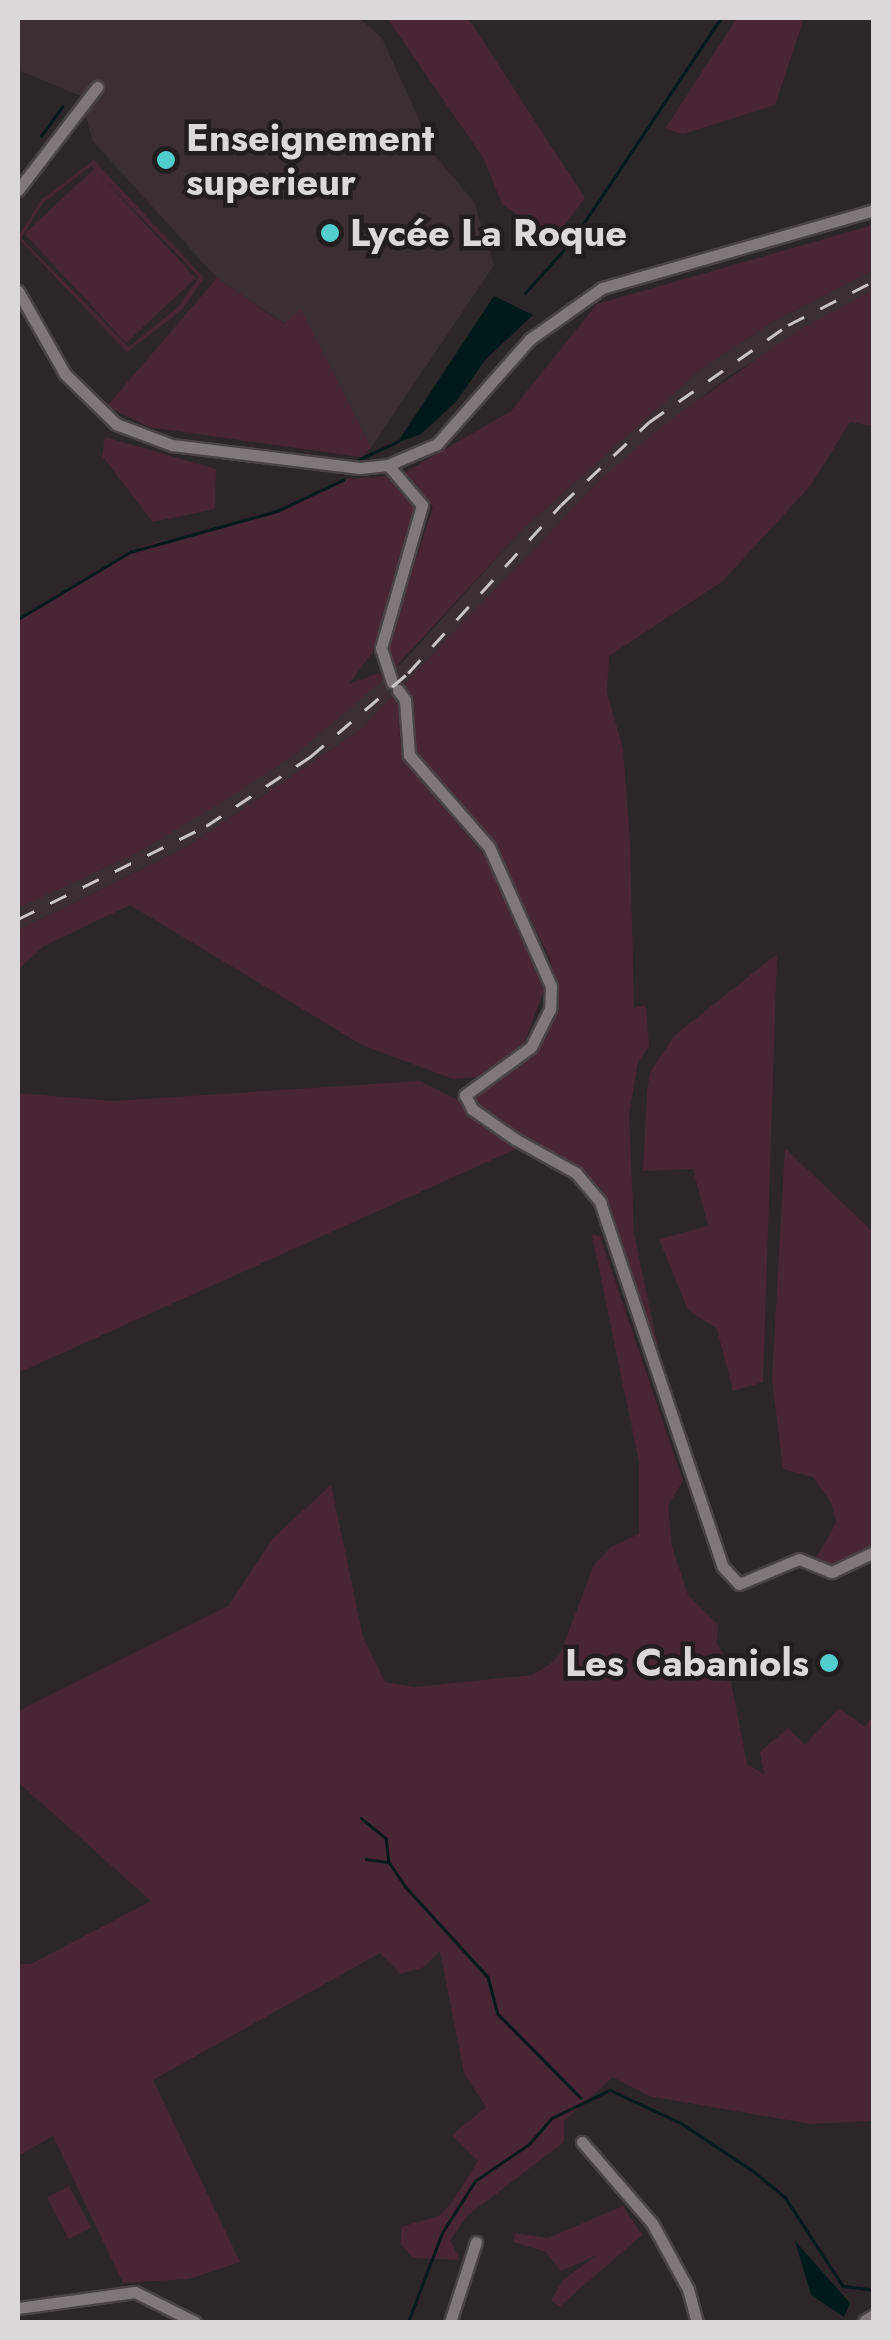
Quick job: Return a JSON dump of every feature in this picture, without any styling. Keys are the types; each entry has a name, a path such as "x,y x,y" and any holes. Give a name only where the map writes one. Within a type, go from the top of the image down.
{"main road":[{"path":"866,2322 874,2317"}],"street":[{"path":"18,190 93,92"},
{"path":"18,291 80,394 138,435 338,466 388,465 457,427 530,339 602,288 874,210"},
{"path":"388,465 422,505 381,648 395,686 405,700 409,756 488,847 551,986 550,1009 530,1047 465,1096 472,1109 514,1139 576,1173 600,1202 723,1566 739,1584 799,1559 832,1572 874,1552"},
{"path":"582,2142 652,2222 688,2289 696,2322"},
{"path":"450,2322 476,2242"},
{"path":"18,2308 135,2292 195,2322"}],"shaded area":[{"name":"Lycée La Roque","path":"18,18 359,18 382,38 436,157 474,202 494,265 371,448 301,310 285,324 217,278 92,140 81,96 18,70"},
{"path":"387,18 468,18 585,198 553,241 502,204 484,159"},
{"path":"737,18 804,18 775,105 683,134 665,129"},
{"path":"94,160 204,278 181,311 127,352 18,238 41,200","holes":["91,166 199,277 178,307 129,347 21,238 43,203"]},
{"path":"94,169 196,278 126,343 25,234"},
{"path":"873,225 873,270 774,321 701,369 522,530 390,673 388,644 433,507 404,473 511,411 597,304"},
{"path":"873,270 873,290 727,377 601,479 359,731 185,848 18,930 18,908 135,854 296,754 403,662 522,530 701,369 774,321"},
{"path":"217,278 284,324 301,309 371,448 361,457 148,427 107,406"},
{"path":"873,290 873,426 850,422 811,485 723,581 609,656 607,692 623,749 630,842 634,1008 646,1005 649,1046 638,1062 629,1115 634,1233 660,1357 601,1188 484,1113 472,1096 547,1037 557,991 551,961 496,850 418,759 409,730 399,734 404,761 489,861 544,990 523,1047 476,1077 453,1079 362,1045 130,905 44,946 18,970 18,930 185,848 359,731 601,479 663,425 794,333"},
{"path":"105,437 216,469 215,509 153,522 102,456"},
{"path":"386,476 416,508 372,653 349,684 379,673 383,680 296,754 224,801 135,854 18,908 18,621 142,546 279,513 341,480"},
{"path":"777,954 763,1382 733,1391 717,1329 688,1310 659,1239 708,1226 693,1169 643,1171 647,1092 650,1072 674,1036"},
{"path":"420,1081 454,1098 516,1149 18,1373 18,1093 114,1101"},
{"path":"785,1148 873,1232 873,1549 829,1567 815,1560 836,1523 831,1503 813,1477 783,1469 772,1379"},
{"path":"592,1235 600,1236 683,1481 668,1505 672,1547 688,1595 718,1625 717,1644 727,1661 747,1764 764,1774 760,1752 788,1728 805,1745 839,1708 865,1727 873,1715 873,2138 872,2121 811,2124 649,2096 613,2077 564,2121 564,2142 467,2216 450,2240 460,2260 413,2258 401,2245 401,2227 439,2216 453,2201 478,2161 452,2135 486,2107 464,2073 440,1951 424,1967 400,1974 380,1953 153,2080 240,2262 189,2279 123,2283 53,2136 18,2156 18,1964 31,1964 151,1901 18,1782 18,1711 228,1606 273,1538 331,1485 363,1637 385,1682 415,1687 532,1675 549,1665 560,1654 594,1565 611,1547 639,1534 639,1462"},
{"path":"69,2186 91,2227 69,2239 47,2198"},
{"path":"623,2206 642,2235 560,2306 551,2301 563,2280 597,2255 561,2271 546,2252 513,2242 515,2233 548,2238"}],"water":[{"path":"494,296 533,315 485,360 456,402 421,434 397,443"},
{"path":"795,2241 850,2303 844,2317 811,2295"}],"waterway":[{"path":"525,293 571,242 721,18"},
{"path":"41,136 62,107"},
{"path":"358,460 397,442"},
{"path":"18,619 130,552 277,511 343,480"},
{"path":"361,1818 386,1838 389,1862 405,1886 488,1977 498,2014 581,2098"},
{"path":"366,1859 388,1862"},
{"path":"408,2322 442,2233 475,2181 529,2144 552,2118 610,2090 681,2123 752,2170 785,2197 843,2286 874,2290"}],"railway":[{"path":"18,919 206,826 310,757 408,673 561,505 649,422 788,325 874,281"}],"place":[{"name":"Enseignement superieur","path":"166,160"},
{"name":"Lycée La Roque","path":"330,233"},
{"name":"Les Cabaniols","path":"829,1663"}]}
